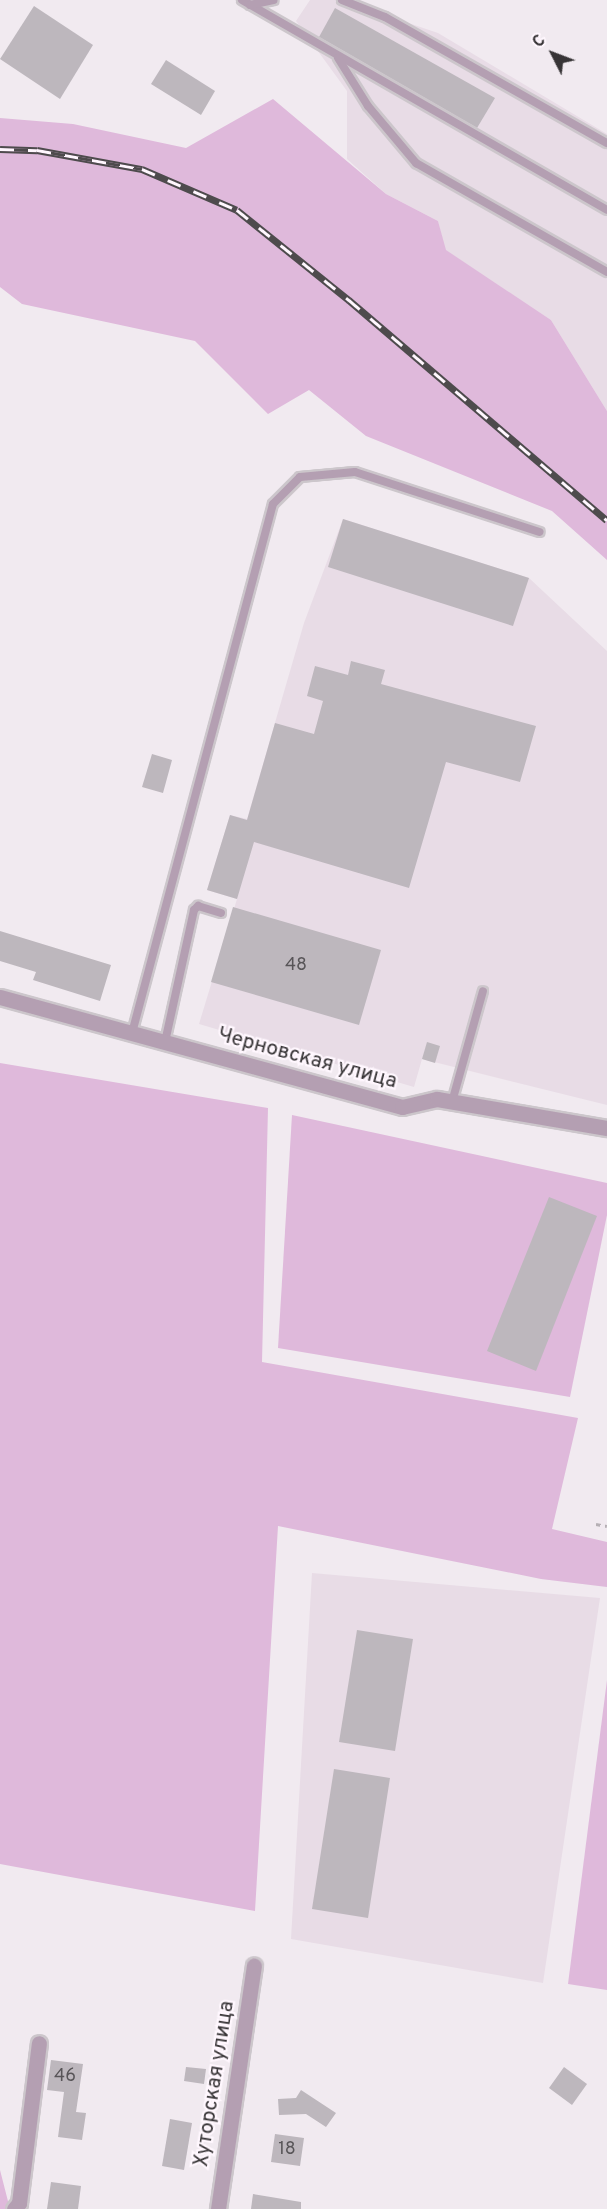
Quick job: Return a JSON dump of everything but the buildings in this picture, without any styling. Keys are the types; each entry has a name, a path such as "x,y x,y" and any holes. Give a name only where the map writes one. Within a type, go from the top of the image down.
{"street":[{"name":"Черновская улица","path":"0,997 402,1107 437,1099 607,1128"},
{"name":"Хуторская улица","path":"218,2209 255,1966"},
{"path":"14,2209 19,2203 39,2043"}],"lane":[{"path":"242,0 337,57 607,210"},
{"path":"250,5 273,0"},
{"path":"342,0 385,17 607,143"},
{"path":"337,57 368,106 416,163 607,272"},
{"path":"132,1033 273,504 300,477 355,472 540,532"},
{"path":"165,1042 194,910 198,906 221,913"},
{"path":"452,1102 483,991"}],"path":[{"path":"596,1524 607,1526"}],"shaded area":[{"path":"310,0 340,0 438,33 607,134 607,411 551,320 445,250 438,221 386,194 347,159 347,91 296,21"},
{"path":"273,99 386,194 438,221 446,250 551,320 607,411 607,560 552,511 366,436 309,390 268,414 195,341 22,304 0,287 0,118 73,124 186,148"},
{"path":"343,519 529,578 607,651 607,1105 422,1059 414,1087 199,1024 237,899 207,890 230,815 247,819 304,623"},
{"path":"0,1063 268,1108 262,1362 578,1418 552,1529 607,1542 607,1587 541,1579 278,1526 255,1911 0,1864"},
{"path":"292,1115 607,1183 607,1215 570,1397 278,1348"},
{"path":"312,1573 600,1598 543,1983 291,1939"},
{"path":"607,1680 607,1990 568,1984"},
{"path":"0,2170 10,2209 0,2209"}],"railway":[{"path":"0,149 37,150 142,169 237,210 349,300 607,520"}]}
